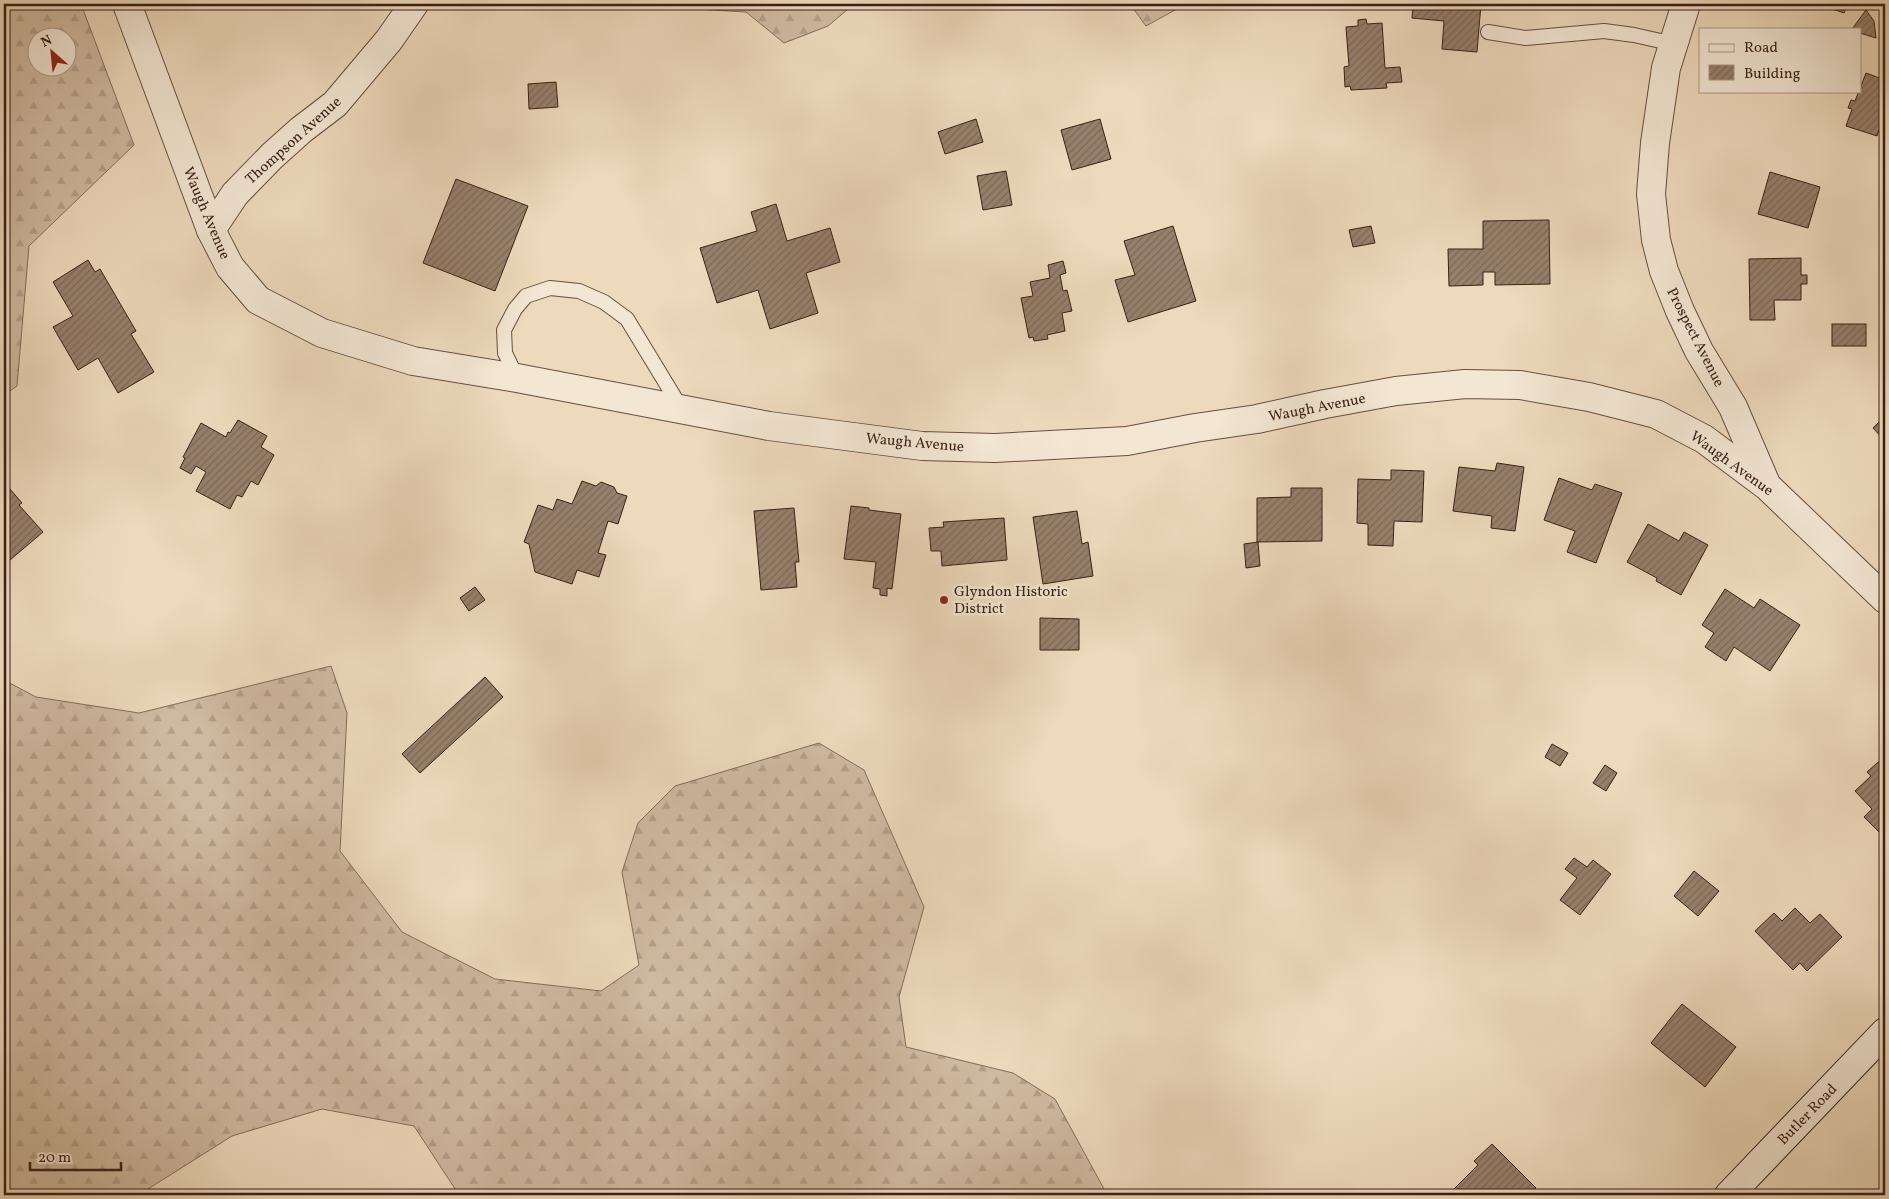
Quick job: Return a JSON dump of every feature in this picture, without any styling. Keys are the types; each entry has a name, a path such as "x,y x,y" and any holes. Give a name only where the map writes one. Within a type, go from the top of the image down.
{"street":[{"name":"Waugh Avenue","path":"127,4 212,230 230,267 258,300 322,333 413,361 517,378 768,426 922,446 995,448 1127,440 1257,419 1325,404 1396,392 1465,384 1520,385 1589,397 1656,414 1704,439 1767,486 1885,599"},
{"name":"Thompson Avenue","path":"212,230 235,194 259,169 301,130 335,104 389,40 414,4"},
{"name":"Prospect Avenue","path":"1686,4 1666,68 1655,143 1651,194 1656,240 1664,271 1680,311 1700,351 1733,408 1767,486"},
{"name":"Butler Road","path":"1729,1195 1885,1032"}],"lane":[{"path":"1488,32 1526,38 1604,31 1634,34 1674,44"},
{"path":"517,378 505,353 504,330 515,309 526,296 550,288 579,291 604,302 627,319 682,411"}],"green space":[{"path":"4,4 81,4 134,145 29,246 17,386 4,395"},
{"path":"610,4 854,4 828,26 784,43 746,12"},
{"path":"1130,4 1186,4 1146,26"},
{"path":"331,666 347,713 340,851 402,932 495,979 601,991 639,965 622,872 638,823 675,786 819,743 864,770 924,907 899,997 906,1047 1013,1073 1055,1099 1104,1189 1101,1195 459,1195 414,1126 322,1109 232,1136 148,1189 145,1195 4,1195 4,680 36,697 139,713"}],"building":[{"path":"1413,4 1481,4 1477,52 1442,49 1444,21 1412,18"},
{"path":"1818,4 1848,4 1844,13"},
{"path":"1866,10 1874,21 1876,38 1862,34 1862,28 1853,28"},
{"path":"1366,19 1367,24 1382,23 1385,68 1400,67 1402,82 1386,83 1387,88 1351,90 1350,86 1345,87 1344,67 1349,66 1346,27 1358,26 1358,20"},
{"path":"1866,73 1885,80 1885,132 1879,130 1877,136 1846,126 1852,109 1848,108 1851,100 1855,101 1859,92 1862,92 1862,83"},
{"path":"556,82 558,107 529,109 528,84"},
{"path":"976,119 983,142 945,154 938,132"},
{"path":"1100,119 1111,159 1072,170 1061,130"},
{"path":"1006,171 1012,205 983,210 977,176"},
{"path":"1770,172 1820,187 1808,228 1758,214"},
{"path":"456,179 528,206 495,291 423,263"},
{"path":"776,204 787,241 830,228 840,262 806,273 818,313 770,329 758,290 717,303 700,248 757,231 751,212"},
{"path":"1549,220 1550,284 1495,285 1495,272 1483,272 1483,285 1449,286 1448,249 1483,249 1483,221"},
{"path":"1173,226 1196,301 1128,322 1115,280 1135,275 1124,241"},
{"path":"1371,226 1375,243 1353,247 1349,230"},
{"path":"1801,258 1801,275 1807,275 1807,284 1801,284 1801,300 1774,300 1775,320 1750,320 1749,259"},
{"path":"88,260 95,272 100,269 136,331 131,334 154,372 118,393 98,358 78,370 53,327 73,316 53,282"},
{"path":"1063,261 1066,273 1060,275 1063,291 1067,290 1072,311 1062,313 1065,331 1047,335 1048,339 1034,341 1033,337 1029,338 1021,298 1033,296 1030,282 1050,278 1048,265"},
{"path":"1832,324 1866,324 1866,346 1832,346"},
{"path":"1885,416 1885,441 1873,428"},
{"path":"238,420 267,436 261,447 274,455 258,485 251,481 242,497 237,495 230,509 196,491 206,472 196,466 191,474 180,468 185,458 183,457 201,423 226,437"},
{"path":"1497,463 1524,467 1515,531 1491,528 1492,516 1453,511 1459,467 1495,471"},
{"path":"1391,470 1424,471 1422,522 1394,521 1393,546 1368,545 1368,524 1357,523 1358,479 1391,480"},
{"path":"1559,478 1592,490 1595,484 1622,493 1596,563 1567,552 1575,531 1544,520"},
{"path":"582,481 596,486 601,482 614,487 617,493 627,496 618,524 608,521 598,553 606,555 599,577 577,570 572,584 535,572 529,544 524,542 538,505 553,510 557,499 572,504"},
{"path":"4,482 22,503 19,505 43,532 10,560 4,553"},
{"path":"1291,488 1322,488 1322,541 1257,542 1257,498 1291,497"},
{"path":"851,506 901,514 892,589 887,588 887,596 880,595 880,589 873,588 876,562 844,559"},
{"path":"794,508 799,562 795,562 797,587 761,590 754,511"},
{"path":"1077,511 1082,544 1088,542 1093,576 1043,584 1033,517"},
{"path":"1004,518 1007,560 942,566 941,551 931,551 929,528 944,527 943,522"},
{"path":"1648,524 1679,541 1684,532 1708,545 1681,595 1656,581 1657,578 1627,562"},
{"path":"1258,542 1260,566 1246,568 1244,544"},
{"path":"475,587 485,600 469,611 460,598"},
{"path":"1725,589 1754,608 1760,599 1800,625 1770,671 1734,647 1726,661 1705,647 1714,633 1702,625"},
{"path":"1040,618 1079,619 1079,650 1040,650"},
{"path":"485,677 503,697 420,773 402,754"},
{"path":"1552,744 1568,753 1560,766 1545,757"},
{"path":"1885,756 1885,826 1879,832 1864,817 1872,809 1855,791 1871,776 1867,772"},
{"path":"1605,765 1617,773 1606,791 1593,783"},
{"path":"1574,858 1587,867 1593,860 1611,874 1580,915 1560,900 1577,878 1565,869"},
{"path":"1694,871 1719,891 1698,916 1674,896"},
{"path":"1795,908 1810,923 1820,914 1842,937 1807,971 1800,963 1793,970 1755,931 1774,913 1782,921"},
{"path":"1682,1004 1736,1047 1705,1087 1651,1043"},
{"path":"1492,1144 1536,1188 1529,1195 1448,1195 1478,1165 1474,1161"}],"place":[{"name":"Glyndon Historic District","path":"944,600"}]}
